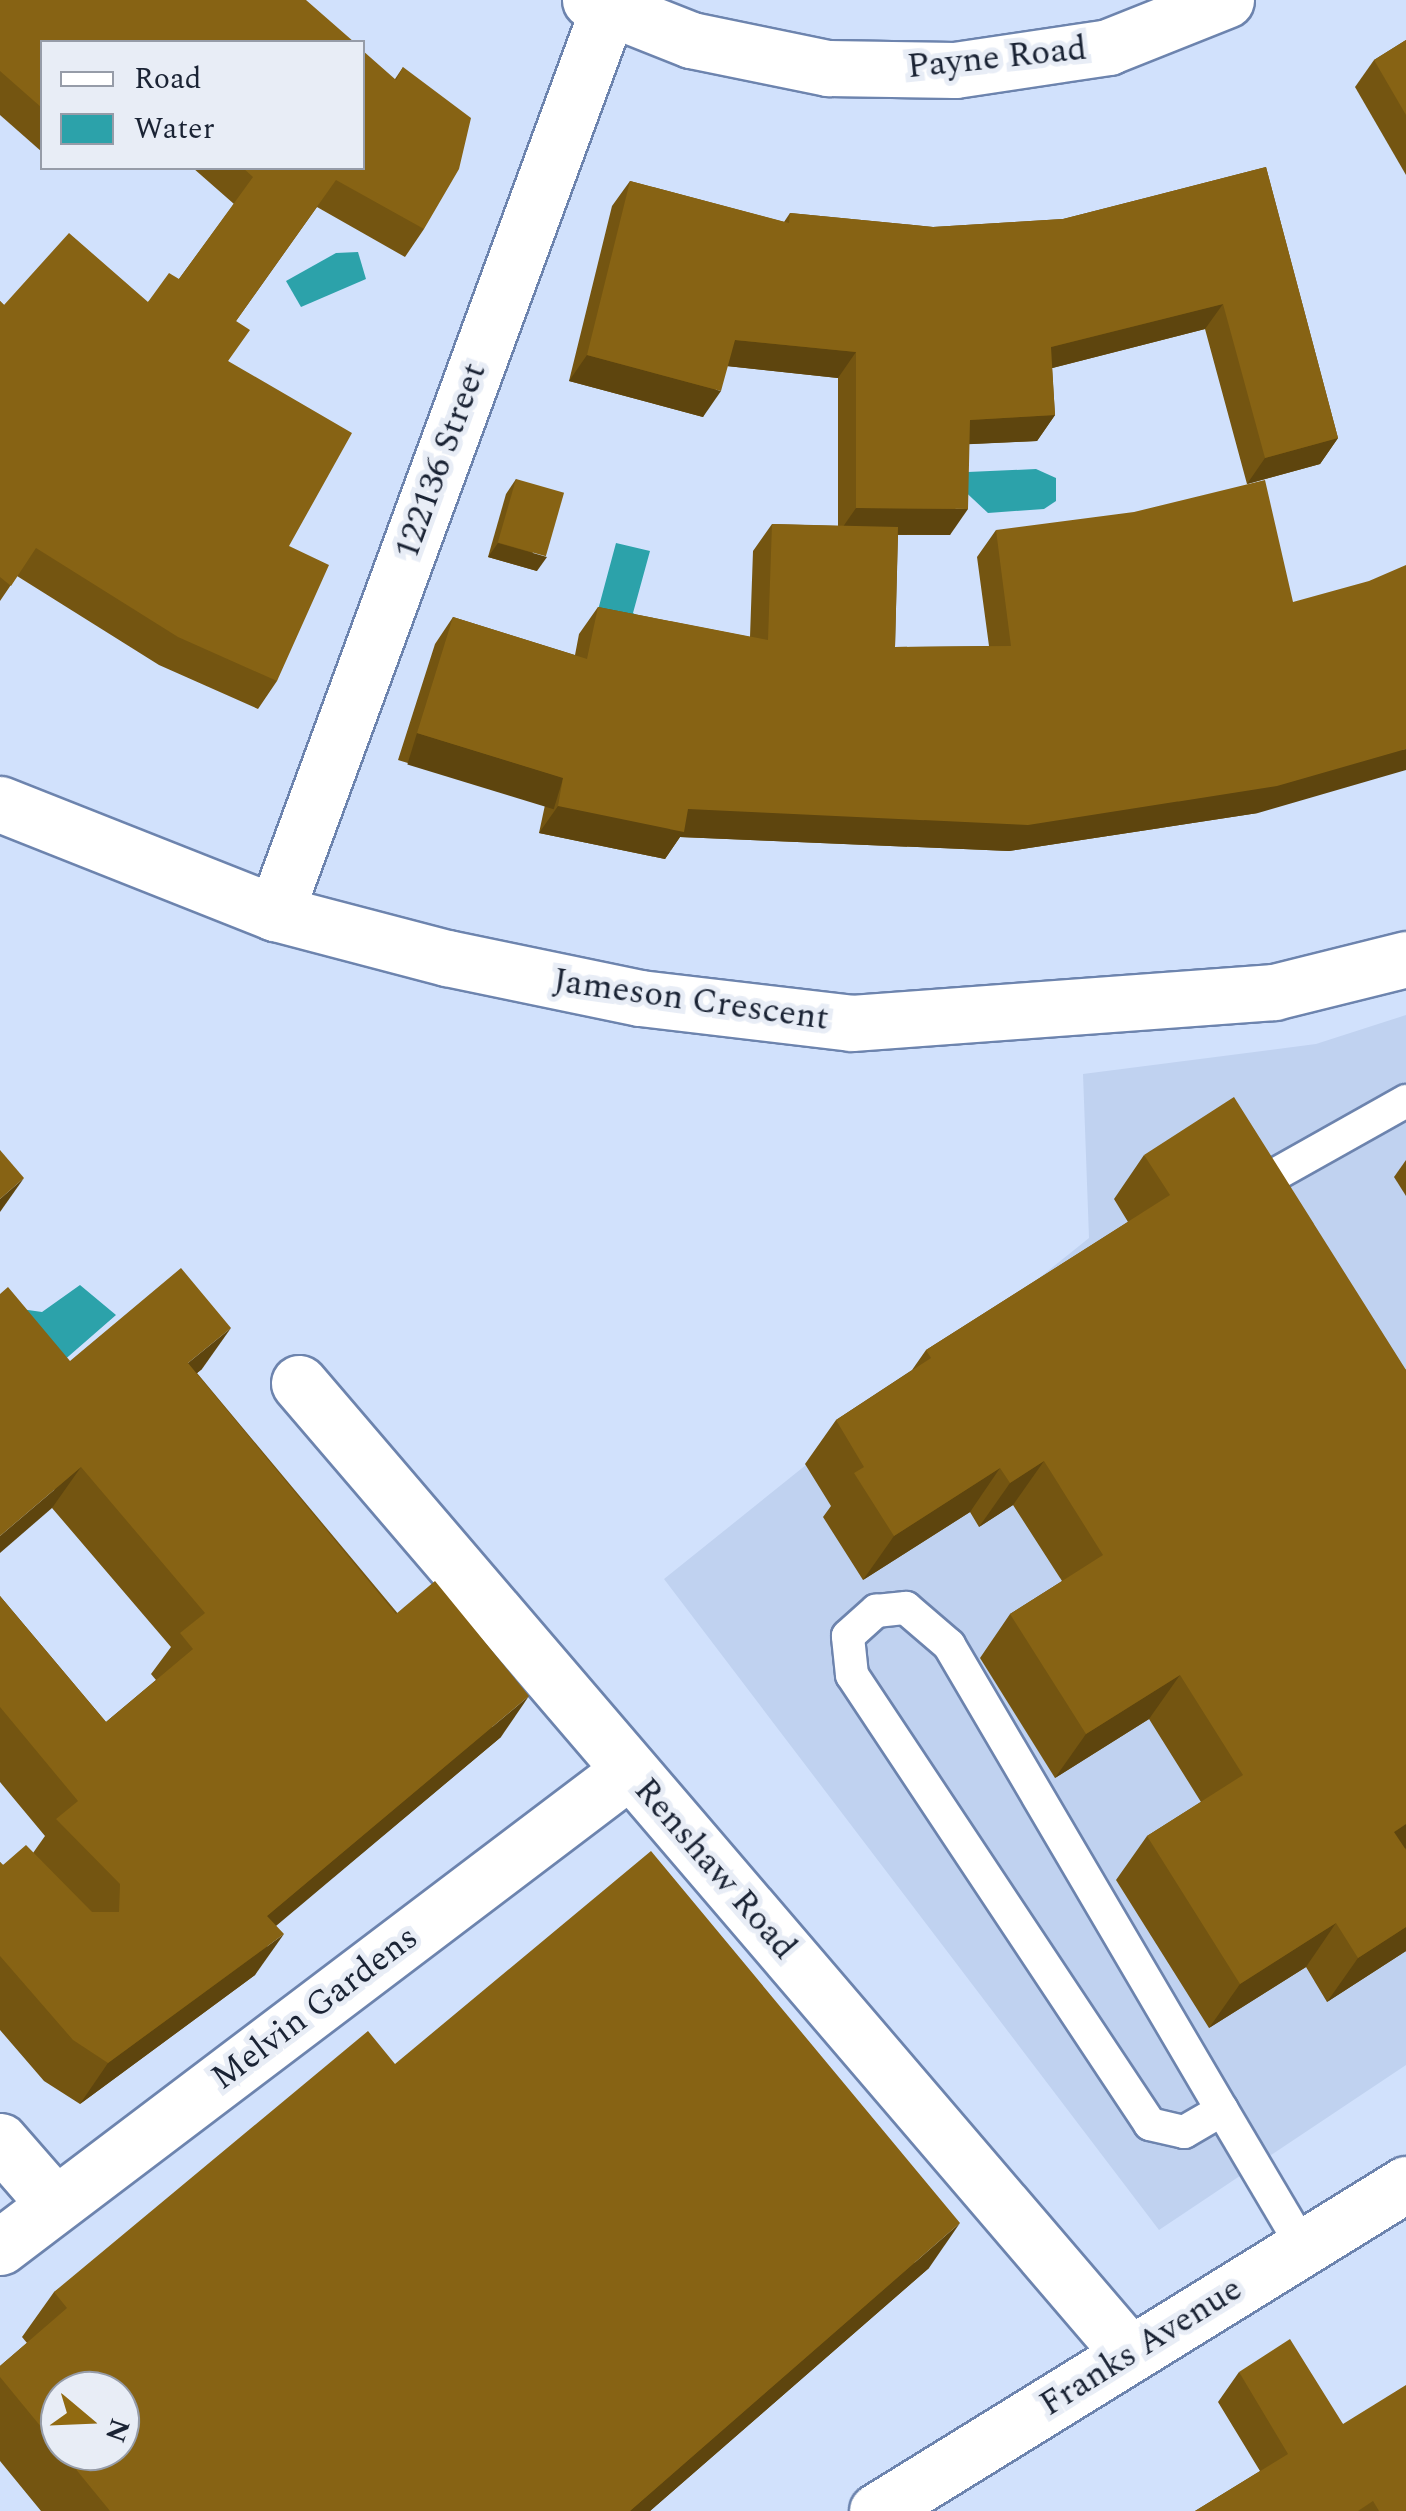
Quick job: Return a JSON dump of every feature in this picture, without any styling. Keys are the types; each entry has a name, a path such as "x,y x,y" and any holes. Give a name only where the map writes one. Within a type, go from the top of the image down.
{"street":[{"name":"Payne Road","path":"599,5 691,40 828,68 955,70 1108,47 1226,0"},
{"name":"122136 Street","path":"275,913 599,5"},
{"name":"Jameson Crescent","path":"0,804 275,913 640,998 852,1024 1274,992 1406,959"},
{"name":"Renshaw Road","path":"299,1383 1130,2354"},
{"name":"Melvin Gardens","path":"0,2247 630,1770"},
{"path":"0,2141 55,2204"},
{"name":"Franks Avenue","path":"876,2511 1406,2184"}],"lane":[{"path":"1253,1187 1406,1101"},
{"path":"1222,2110 1184,2132 1150,2124 852,1675 848,1636 876,1611 906,1608 949,1644 1303,2248"}],"shaded area":[{"path":"1406,1015 1406,2065 1159,2230 664,1579 1089,1238 1083,1074 1316,1044"}],"water":[{"path":"358,252 366,279 301,307 286,281 336,253"},
{"path":"1036,469 1056,478 1056,501 1044,509 988,513 957,484 968,472"},
{"path":"616,543 650,551 633,613 650,623 598,610"},
{"path":"80,1285 116,1315 54,1369 0,1306 42,1312"}],"building":[{"path":"0,0 306,0 352,40 40,40 40,106 0,71"},
{"path":"1406,40 1406,115 1374,60"},
{"path":"365,53 396,80 403,67 471,118 459,169 424,229 336,180 236,321 250,330 228,361 352,433 289,546 329,565 277,681 178,637 36,548 11,586 0,577 0,301 4,305 69,233 148,302 169,273 179,279 253,177 245,170 365,170"},
{"path":"1266,167 1338,438 1265,458 1223,304 1051,347 1055,415 970,420 968,509 856,508 856,352 735,340 721,391 587,355 630,181 789,223 790,213 933,227 1063,219"},
{"path":"516,479 564,493 546,556 498,542"},
{"path":"1265,480 1293,602 1369,581 1406,565 1406,749 1277,786 1028,825 688,809 684,832 558,806 563,778 417,733 453,617 587,659 598,607 768,640 772,524 898,527 895,647 1011,646 996,530 1134,512"},
{"path":"1234,1097 1406,1370 1406,1824 1394,1832 1406,1850 1406,1927 1358,1958 1336,1923 1240,1984 1147,1836 1243,1775 1180,1675 1086,1734 1010,1614 1103,1555 1044,1461 1010,1483 1000,1468 894,1536 854,1473 864,1467 836,1420 931,1358 926,1350 1170,1195 1144,1155"},
{"path":"0,1150 24,1178 0,1199"},
{"path":"181,1268 231,1328 188,1363 396,1614 435,1581 529,1696 267,1916 284,1934 108,2063 73,2040 0,1956 0,1862 3,1865 26,1845 92,1912 119,1912 120,1884 56,1819 78,1801 0,1707 0,1596 106,1722 193,1649 180,1633 205,1613 81,1467 0,1536 0,1294 8,1287 70,1361"},
{"path":"651,1851 960,2223 630,2511 110,2511 77,2471 140,2471 140,2371 40,2371 40,2426 0,2377 0,2366 67,2308 54,2292 368,2031 395,2064"},
{"path":"1290,2339 1343,2424 1406,2385 1406,2511 1379,2511 1373,2501 1358,2511 1195,2511 1288,2454 1239,2372"}]}
